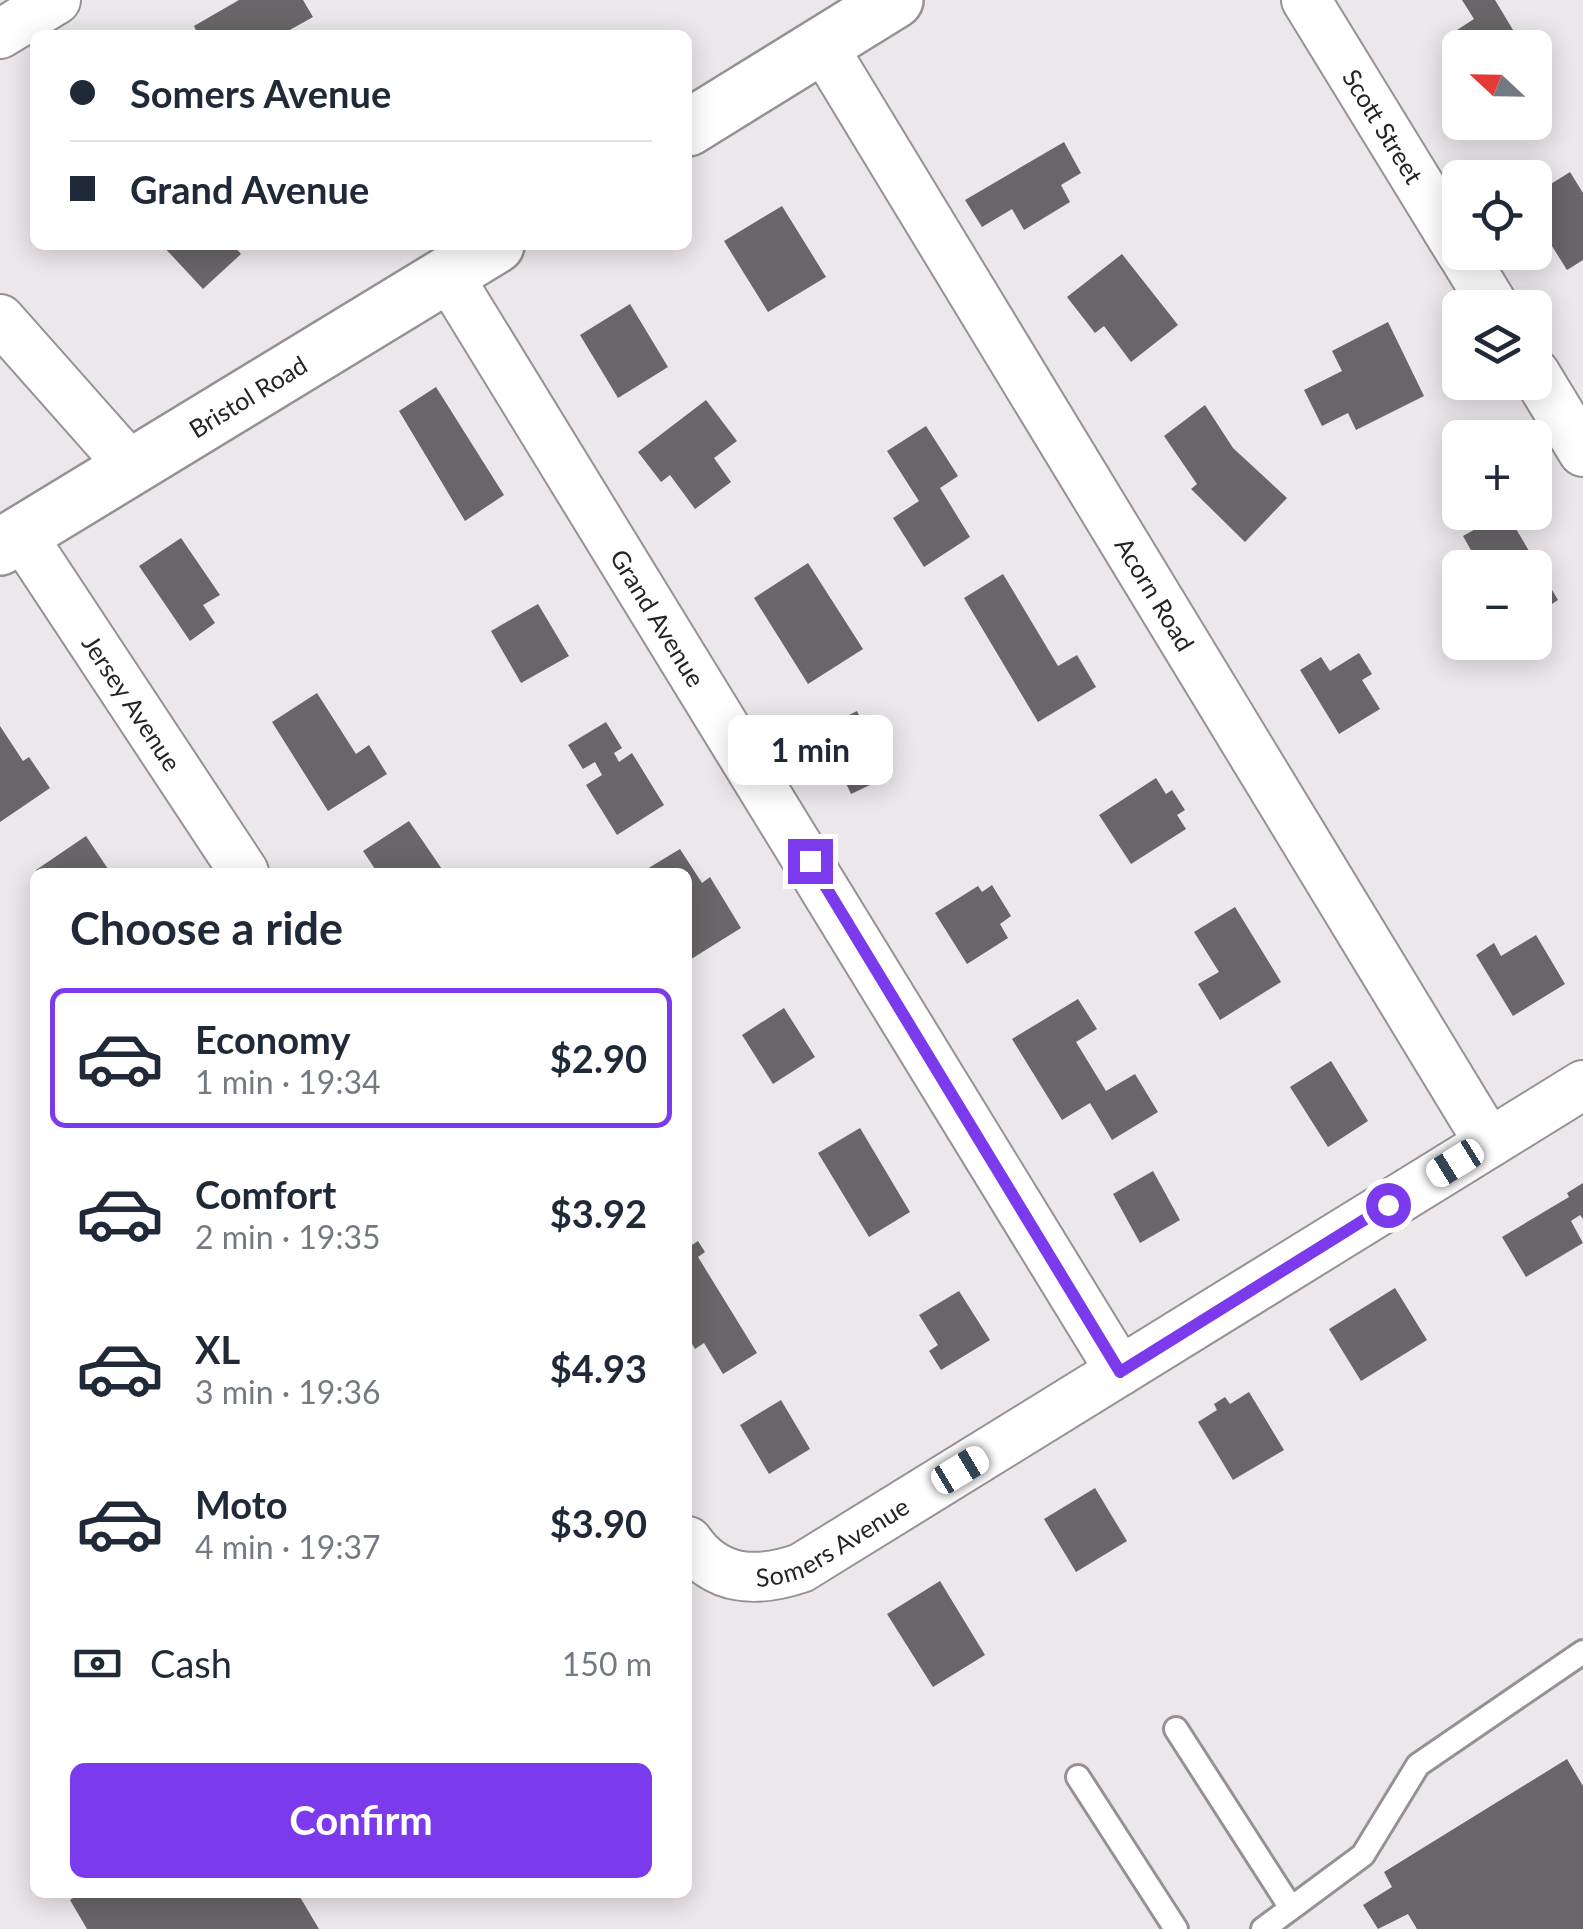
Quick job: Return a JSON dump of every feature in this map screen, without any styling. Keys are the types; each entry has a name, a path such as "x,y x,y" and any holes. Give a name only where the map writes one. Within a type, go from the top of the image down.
{"main road":[{"path":"692,126 895,0"},
{"name":"Bristol Road","path":"11,540 488,250"}],"street":[{"path":"0,34 56,0"},
{"name":"Scott Street","path":"1306,0 1442,223"},
{"name":"Acorn Road","path":"822,45 1488,1142"},
{"name":"Grand Avenue","path":"448,275 1120,1372"},
{"path":"0,319 132,468"},
{"path":"1551,400 1583,452"},
{"name":"Jersey Avenue","path":"11,540 241,868"},
{"name":"Somers Avenue","path":"692,1545 709,1564 740,1578 772,1578 801,1568 1583,1086"}],"lane":[{"path":"1263,1929 1363,1854 1418,1765 1583,1652"},
{"path":"1176,1729 1291,1908"},
{"path":"1078,1777 1176,1929"}],"building":[{"path":"239,0 303,0 313,17 290,30 196,30 194,26"},
{"path":"1462,0 1495,0 1513,30 1457,30 1474,19"},
{"path":"1064,142 1081,173 1061,185 1070,202 1024,230 1012,209 982,227 965,200"},
{"path":"1570,172 1583,193 1583,260 1567,270 1552,246 1552,183"},
{"path":"782,206 826,277 768,312 724,241"},
{"path":"167,250 237,250 241,254 203,289"},
{"path":"1122,254 1178,325 1131,362 1104,326 1095,333 1067,297"},
{"path":"630,304 668,367 618,398 580,335"},
{"path":"1388,322 1424,396 1356,430 1348,413 1322,426 1304,390 1342,371 1332,351"},
{"path":"436,387 504,495 465,521 399,411"},
{"path":"706,400 737,441 714,458 731,482 695,509 670,475 661,482 638,452"},
{"path":"1205,405 1233,448 1287,498 1245,542 1191,489 1197,484 1164,436"},
{"path":"926,426 958,476 940,488 970,537 924,567 893,518 919,501 887,451"},
{"path":"1474,530 1517,530 1528,550 1471,550 1463,536"},
{"path":"181,538 220,595 203,605 215,623 190,641 139,566"},
{"path":"808,563 863,649 808,684 754,598"},
{"path":"1003,574 1058,666 1077,655 1096,687 1038,722 964,598"},
{"path":"538,604 569,656 521,683 491,631"},
{"path":"1359,653 1372,674 1362,680 1380,709 1339,734 1300,670 1321,657 1330,671"},
{"path":"317,693 356,754 369,745 387,774 328,811 272,722"},
{"path":"857,711 887,777 851,794 821,729"},
{"path":"606,722 622,748 614,753 619,762 632,753 664,805 617,835 586,785 602,775 595,762 583,769 568,745"},
{"path":"0,726 23,761 29,757 50,788 0,822"},
{"path":"1156,778 1166,794 1172,790 1185,810 1177,815 1186,829 1131,864 1099,815"},
{"path":"409,821 441,868 374,868 363,851"},
{"path":"86,836 107,868 39,868"},
{"path":"680,849 702,883 710,877 741,928 692,959 692,868 649,868"},
{"path":"992,885 1011,916 1000,924 1008,938 967,964 935,913 978,886 982,892"},
{"path":"1235,907 1281,982 1220,1020 1198,984 1219,972 1194,932"},
{"path":"1536,935 1565,984 1513,1016 1476,955 1494,943 1501,956"},
{"path":"1078,999 1097,1029 1076,1042 1106,1091 1135,1074 1158,1112 1112,1140 1090,1103 1062,1120 1012,1039"},
{"path":"784,1008 815,1057 773,1084 742,1035"},
{"path":"1331,1061 1368,1121 1328,1147 1290,1087"},
{"path":"860,1128 910,1212 869,1237 818,1153"},
{"path":"1153,1171 1180,1220 1140,1243 1113,1194"},
{"path":"1583,1183 1583,1219 1580,1215 1571,1221 1583,1243 1526,1277 1502,1237 1569,1197 1567,1193"},
{"path":"698,1241 705,1252 698,1257 757,1353 723,1374 704,1343 695,1349 692,1245"},
{"path":"1395,1288 1427,1340 1361,1381 1329,1329"},
{"path":"959,1291 990,1340 941,1370 929,1351 938,1345 919,1315"},
{"path":"1249,1392 1284,1450 1233,1480 1198,1422 1217,1410 1214,1404 1225,1397 1230,1404"},
{"path":"781,1400 810,1449 769,1474 740,1425"},
{"path":"1095,1488 1127,1541 1076,1572 1044,1519"},
{"path":"940,1581 985,1655 933,1687 887,1614"},
{"path":"1567,1759 1583,1786 1583,1929 1417,1929 1408,1914 1378,1929 1363,1905 1392,1887 1384,1872"},
{"path":"301,1898 319,1929 87,1929 70,1900"}],"route":[{"path":"810,861 1120,1372 1388,1205"}]}
